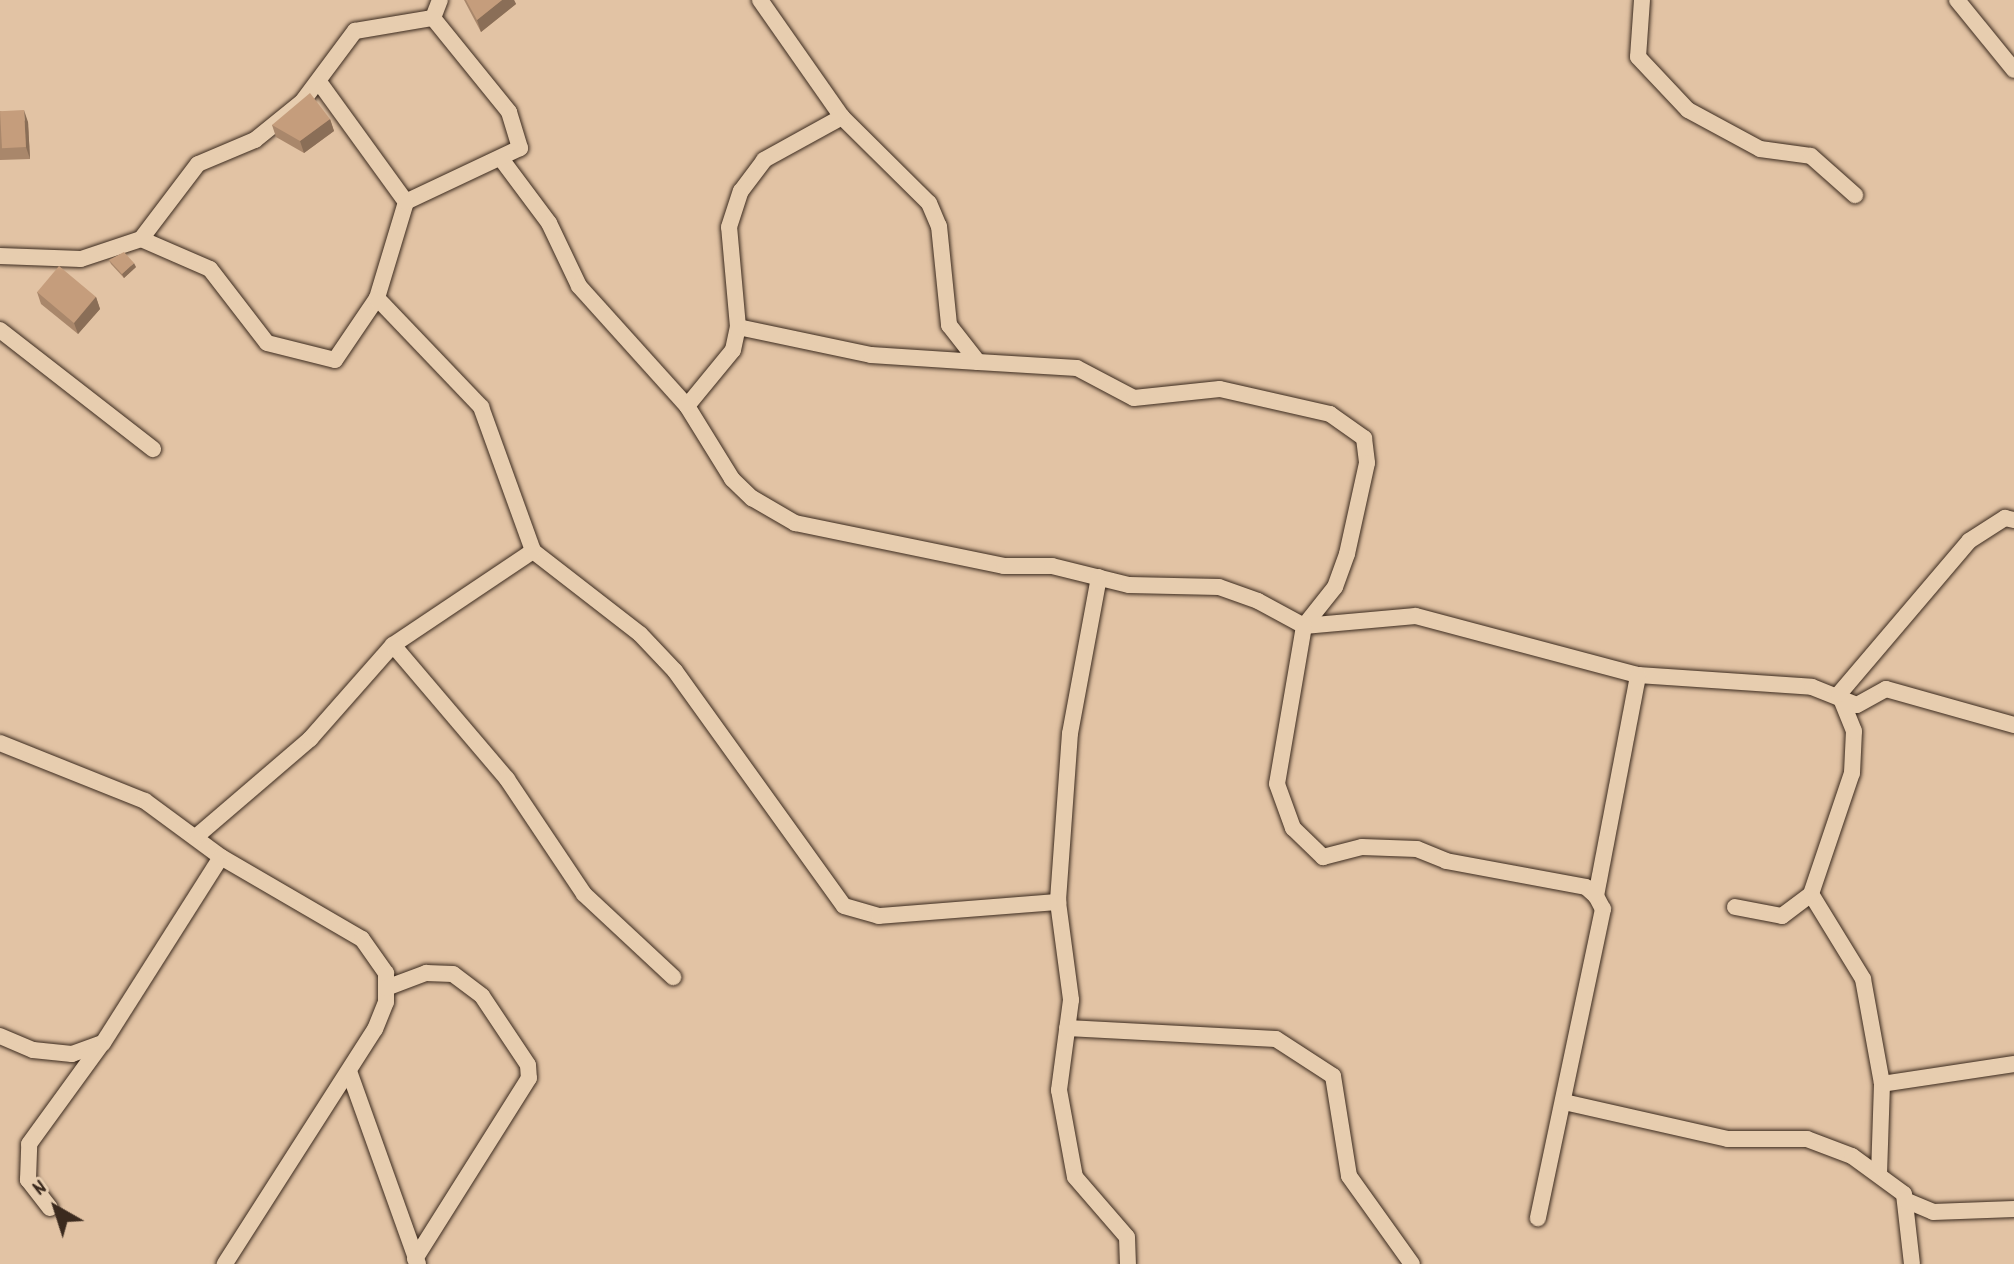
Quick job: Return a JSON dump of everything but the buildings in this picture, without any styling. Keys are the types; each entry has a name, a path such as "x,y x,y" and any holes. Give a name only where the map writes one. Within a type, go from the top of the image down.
{"street":[{"path":"433,18 440,0"},
{"path":"760,0 842,117 929,203 949,325 978,362"},
{"path":"1642,0 1634,47 1688,110 1760,149 1811,156 1855,195"},
{"path":"1957,0 2014,70"},
{"path":"0,256 81,259 141,239 198,164 255,140 320,83 355,31 433,18"},
{"path":"141,239 210,269 252,330 294,354 335,360 377,298 406,202 502,160 520,148 509,112 433,18"},
{"path":"320,83 406,202"},
{"path":"687,406 733,350 738,327 729,227 741,191 764,160 842,117"},
{"path":"502,160 549,223 579,286 687,406 732,479 795,523 1099,577 1219,587 1304,626 1416,616 1638,675 1839,694 1857,705 1886,689 2014,725"},
{"path":"377,298 481,407 533,551 640,634 675,671 844,906 879,916 1058,902"},
{"path":"738,327 871,355 1077,368 1134,398 1220,389 1330,414 1356,431 1367,463 1347,554 1335,587 1304,626 1277,784 1293,828 1323,857 1362,847 1417,849 1446,861 1586,887 1596,896 1603,909 1538,1218"},
{"path":"0,330 153,449"},
{"path":"1839,694 1969,541 1986,526 2014,520"},
{"path":"198,835 310,739 393,645 533,551"},
{"path":"1099,577 1070,733 1058,902 1067,1028 1058,1068 1072,1168 1084,1192 1127,1237 1128,1264"},
{"path":"393,645 507,779 584,894 673,977"},
{"path":"1596,896 1638,675"},
{"path":"1735,907 1782,916 1811,894 1852,773 1854,731 1839,694"},
{"path":"0,743 145,801 198,835 221,857 362,939 386,973 386,1002 350,1074 225,1264"},
{"path":"50,1208 28,1180 29,1144 103,1043 221,857"},
{"path":"1811,894 1863,979 1882,1084 1879,1174"},
{"path":"386,988 426,973 453,974 482,996 529,1078 417,1261"},
{"path":"1067,1028 1276,1039 1333,1076 1349,1176 1412,1264"},
{"path":"0,1036 33,1050 72,1054 103,1043"},
{"path":"1882,1084 2014,1064"},
{"path":"350,1074 417,1261"},
{"path":"1564,1102 1728,1139 1807,1139 1879,1174 1905,1200 1933,1212 2014,1209"},
{"path":"1905,1200 1912,1264"}]}
